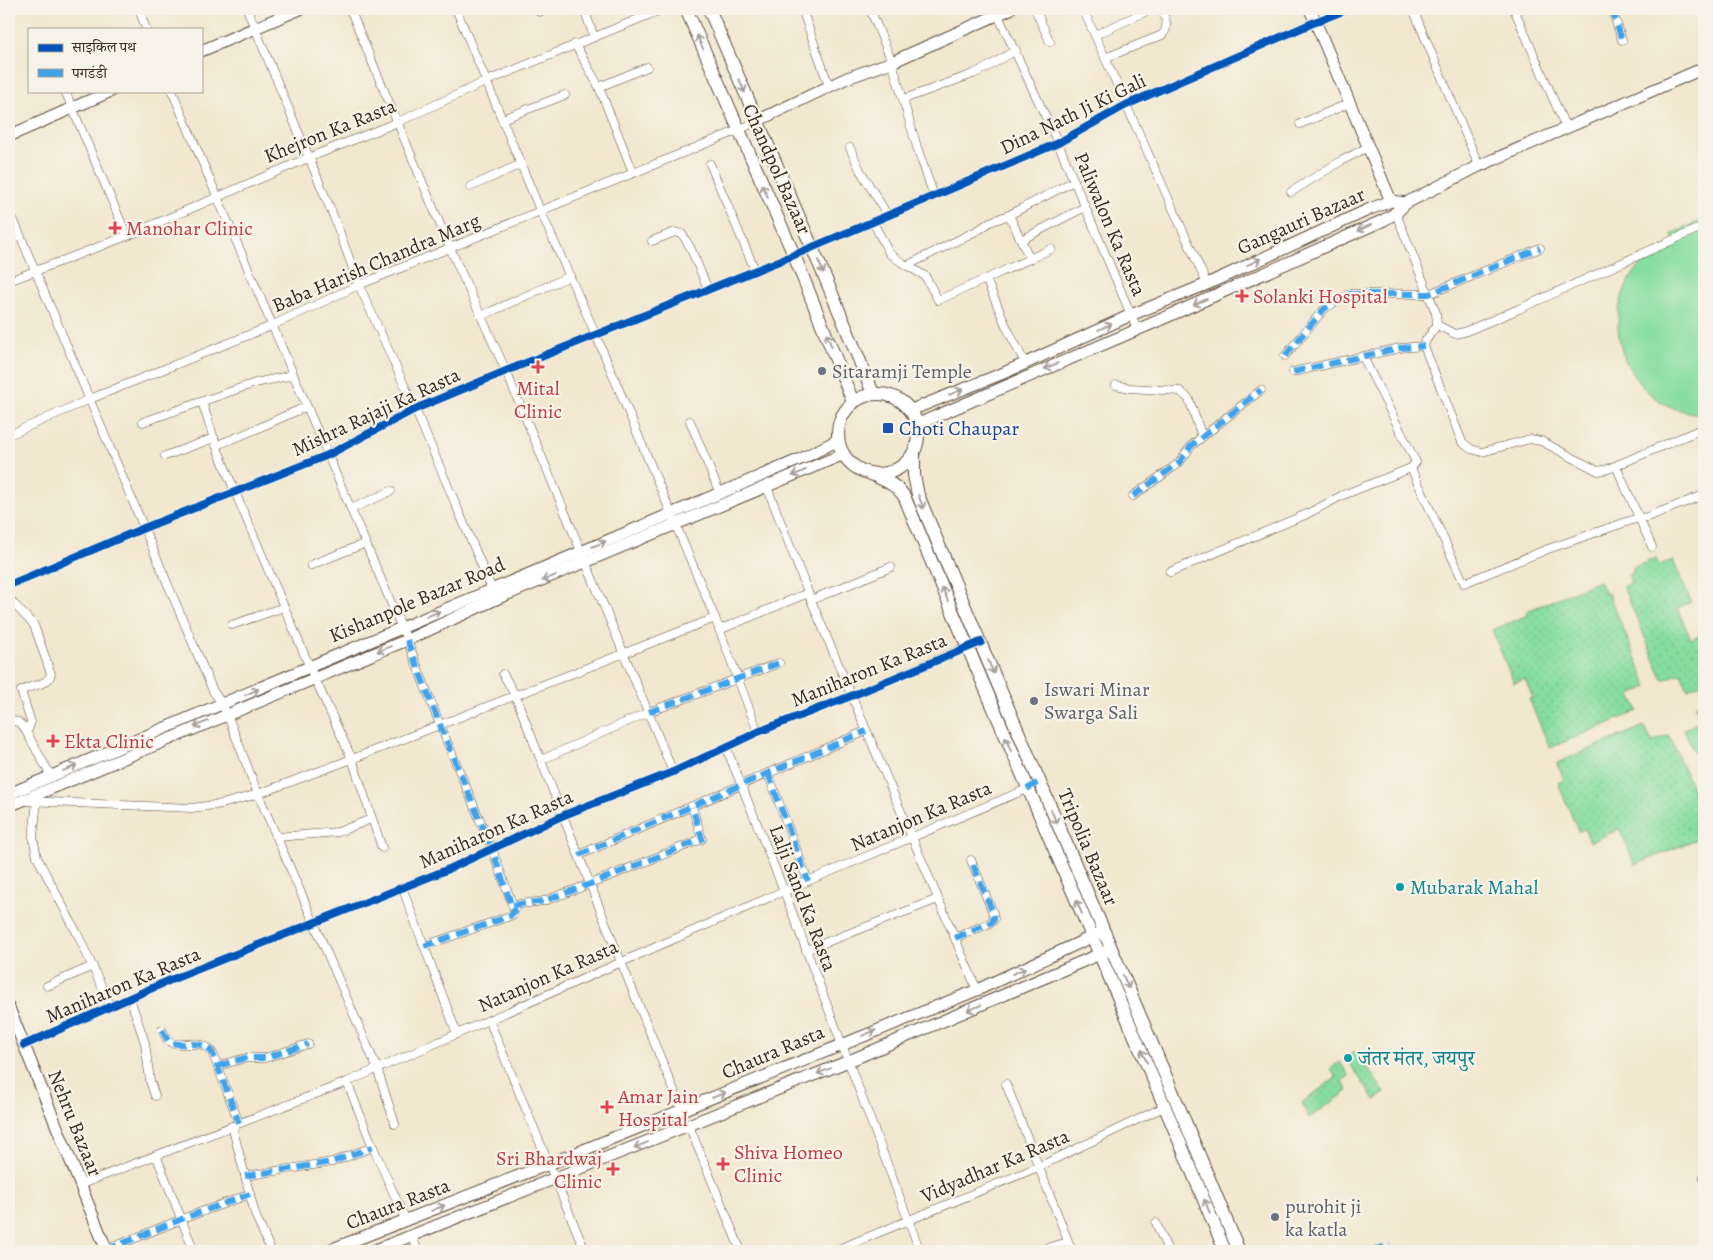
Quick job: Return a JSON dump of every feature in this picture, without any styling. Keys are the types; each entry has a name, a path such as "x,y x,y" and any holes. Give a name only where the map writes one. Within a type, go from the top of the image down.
{"main road":[{"name":"Chandpol Bazaar","path":"686,9 794,255 853,402"},
{"name":"Chandpol Bazaar","path":"709,9 873,393"},
{"path":"881,393 897,397 911,410 918,424 919,441 914,454 906,464 896,471 870,474 855,466 844,454 838,440 838,428 842,416 853,402 865,395 881,393"},
{"name":"Tripolia Bazaar","path":"914,454 914,475 918,495 1111,949 1172,1103 1225,1251"},
{"name":"Tripolia Bazaar","path":"870,474 901,491 1091,937 1172,1103 1239,1251"}],"street":[{"path":"139,9 146,28"},
{"path":"247,9 359,285 415,409 494,594"},
{"path":"202,50 300,9"},
{"path":"350,9 450,248 506,371 673,772"},
{"path":"456,9 540,210 596,335 719,630 758,732"},
{"path":"539,12 548,9"},
{"path":"584,9 594,36"},
{"name":"Khejron Ka Rasta","path":"9,281 127,236 308,158 398,122 486,81 663,9"},
{"path":"870,9 892,62 917,147 934,196"},
{"path":"757,121 847,78 892,62 997,12 1010,9"},
{"path":"1035,9 1050,42"},
{"path":"1083,9 1207,284"},
{"path":"1095,35 1150,9"},
{"path":"1105,58 1166,32 1167,26 1162,9"},
{"path":"1310,9 1436,313 1437,325 1424,346 1462,442 1471,449 1482,452 1530,439 1541,441 1598,471 1616,466 1704,428"},
{"name":"Dina Nath Ji Ki Gali","path":"812,248 1058,143 1126,105 1348,9"},
{"path":"1413,9 1479,166"},
{"path":"1514,9 1566,128"},
{"path":"1612,9 1622,40"},
{"name":"Paliwalon Ka Rasta","path":"997,12 1058,143 1137,329"},
{"path":"804,15 829,86"},
{"path":"575,44 599,87 633,172"},
{"path":"904,99 973,74 1016,50"},
{"path":"599,87 647,67"},
{"path":"918,424 1137,329 1396,213 1406,203 1479,166 1704,68"},
{"path":"65,92 127,236"},
{"path":"9,136 109,92"},
{"path":"172,92 218,196 271,326 402,627 513,905 514,912 510,916 424,946"},
{"path":"502,119 565,95"},
{"path":"1300,124 1350,103"},
{"name":"Baba Harish Chandra Marg","path":"9,434 271,326 359,285 757,121"},
{"path":"1291,192 1341,161 1368,147"},
{"path":"850,148 860,170 888,216"},
{"path":"470,187 521,164"},
{"path":"710,164 755,270"},
{"path":"908,265 1074,181"},
{"name":"Gangauri Bazaar","path":"911,410 1025,364 1131,315 1207,284 1370,209 1391,201 1406,203"},
{"path":"1021,240 1085,207"},
{"path":"9,209 212,691 225,709 258,794 377,1068 395,1124"},
{"path":"1009,215 1030,259"},
{"path":"873,222 889,253 928,280 938,300 986,280 1051,249"},
{"path":"1437,325 1447,332 1455,334 1464,332 1704,226"},
{"path":"652,241 675,232 682,234 690,246 708,289"},
{"name":"Mishra Rajaji Ka Rasta","path":"9,585 144,528 328,455 415,409 812,248"},
{"path":"1285,356 1324,308 1349,294 1429,294 1540,248"},
{"path":"481,316 570,276"},
{"path":"986,280 1025,364"},
{"path":"1293,372 1400,348 1424,346"},
{"path":"1170,572 1307,514 1343,495 1411,468 1416,462 1362,357"},
{"path":"143,422 255,383 293,375"},
{"path":"1116,385 1130,388 1180,391 1189,399 1202,437"},
{"path":"1133,496 1179,462 1191,446 1261,390"},
{"path":"202,402 215,442 235,492 312,672 352,759 382,848"},
{"path":"165,456 215,442 232,440 273,420 306,407"},
{"path":"690,421 720,494"},
{"name":"Kishanpole Bazar Road","path":"672,520 720,494 803,458 838,440"},
{"name":"Kishanpole Bazar Road","path":"9,794 225,709 312,672 402,627 494,594 582,552 767,487 844,454"},
{"path":"1616,466 1652,547"},
{"path":"1411,468 1464,583 1548,549 1704,495"},
{"path":"767,487 809,596 977,990"},
{"path":"351,509 391,492"},
{"path":"312,672 407,640 494,594 587,563 672,520"},
{"path":"310,565 366,543"},
{"path":"719,630 891,567"},
{"path":"9,595 12,602 34,625 51,674 46,682 21,691 31,722 27,732"},
{"path":"232,625 284,607"},
{"path":"23,800 192,808 222,804 258,794 352,759 714,618"},
{"name":"Maniharon Ka Rasta","path":"24,1045 168,981 402,887 492,849 564,815 673,772 758,732 981,642"},
{"path":"541,760 649,712 779,663"},
{"path":"503,674 515,695 682,1110"},
{"path":"9,806 225,709"},
{"path":"9,720 18,722 27,732 51,776"},
{"path":"579,856 866,731"},
{"name":"Lalji Sand Ka Rasta","path":"726,747 784,891 920,1251"},
{"path":"768,773 808,881"},
{"name":"Natanjon Ka Rasta","path":"79,1185 347,1082 784,891 1027,789"},
{"path":"37,801 33,837 37,857 78,935 111,1006"},
{"path":"513,905 544,901 702,839 692,808"},
{"path":"277,837 338,832 371,819"},
{"path":"955,938 992,922 994,919 971,860"},
{"path":"402,887 457,1034"},
{"path":"806,950 938,898"},
{"name":"Chaura Rasta","path":"328,1251 549,1164 977,990 1104,932"},
{"name":"Chaura Rasta","path":"372,1251 556,1180 849,1061 1111,949"},
{"path":"48,986 93,966"},
{"path":"130,998 145,1043 154,1096"},
{"name":"Nehru Bazaar","path":"9,1008 106,1251"},
{"path":"489,1020 585,1251"},
{"path":"162,1030 168,1041 172,1043 204,1044 214,1054 235,1125 255,1214 271,1251"},
{"path":"218,1066 245,1058 266,1058 308,1044"},
{"path":"347,1082 406,1221"},
{"path":"1006,1084 1072,1251"},
{"name":"Vidyadhar Ka Rasta","path":"834,1251 1038,1167 1172,1103"},
{"path":"689,1126 741,1251"},
{"path":"245,1176 332,1162 373,1147"},
{"path":"156,1156 194,1251"},
{"path":"106,1251 182,1219 250,1194"},
{"path":"1156,1223 1168,1251"},
{"path":"412,1236 418,1251"},
{"path":"1036,1251 1068,1242"}],"green space":[{"path":"1704,219 1704,414 1676,409 1667,405 1648,392 1634,376 1624,357 1619,336 1618,315 1623,294 1633,275 1648,258 1674,242 1672,234"},
{"path":"1656,558 1659,565 1673,560 1691,602 1677,608 1691,639 1704,634 1704,682 1688,689 1681,673 1663,680 1623,586 1631,583 1628,574 1634,572 1632,568"},
{"path":"1599,581 1605,594 1608,593 1648,687 1631,694 1638,711 1550,748 1529,699 1533,698 1525,679 1514,683 1492,630 1528,615 1527,611"},
{"path":"1704,701 1704,775 1684,729 1702,721 1695,705"},
{"path":"1644,726 1652,742 1669,735 1704,816 1704,836 1635,865 1620,829 1590,842 1585,829 1578,831 1558,783 1564,780 1557,763"},
{"path":"1355,1051 1385,1093 1375,1100 1345,1057"},
{"path":"1340,1062 1349,1076 1342,1081 1348,1091 1309,1118 1302,1103 1336,1077 1330,1069"}],"marked path":[{"path":"1612,9 1622,40"},
{"path":"1285,356 1324,309 1349,294 1429,294 1540,248"},
{"path":"1293,372 1400,348 1424,346"},
{"path":"1133,496 1179,463 1191,446 1261,390"},
{"path":"407,640 492,849 514,912 510,916 424,946"},
{"path":"649,712 779,663"},
{"path":"579,855 866,731"},
{"path":"768,773 808,881"},
{"path":"1027,789 1039,782"},
{"path":"513,905 544,901 702,839 692,807"},
{"path":"955,938 992,922 994,919 971,860"},
{"path":"162,1030 168,1041 172,1043 195,1044 209,1049 213,1054 239,1123"},
{"path":"218,1066 245,1058 265,1058 308,1044"},
{"path":"245,1176 332,1162 373,1147"},
{"path":"106,1250 250,1194"},
{"path":"1373,1251 1390,1244"}],"cycle path":[{"path":"9,585 144,528 328,455 415,409 794,255 1058,143 1126,105 1348,9"},
{"path":"24,1045 168,981 449,869 564,815 673,772 758,732 981,642"}],"place":[{"name":"Manohar Clinic","path":"115,228"},
{"name":"Solanki Hospital","path":"1242,296"},
{"name":"Mital Clinic","path":"538,367"},
{"name":"Sitaramji Temple","path":"822,371"},
{"name":"Choti Chaupar","path":"888,428"},
{"name":"Iswari Minar Swarga Sali","path":"1034,701"},
{"name":"Ekta Clinic","path":"53,741"},
{"name":"Mubarak Mahal","path":"1400,887"},
{"name":"जंतर मंतर, जयपुर","path":"1348,1058"},
{"name":"Amar Jain Hospital","path":"607,1107"},
{"name":"Shiva Homeo Clinic","path":"723,1164"},
{"name":"Sri Bhardwaj Clinic","path":"613,1169"},
{"name":"purohit ji ka katla","path":"1275,1217"}]}
